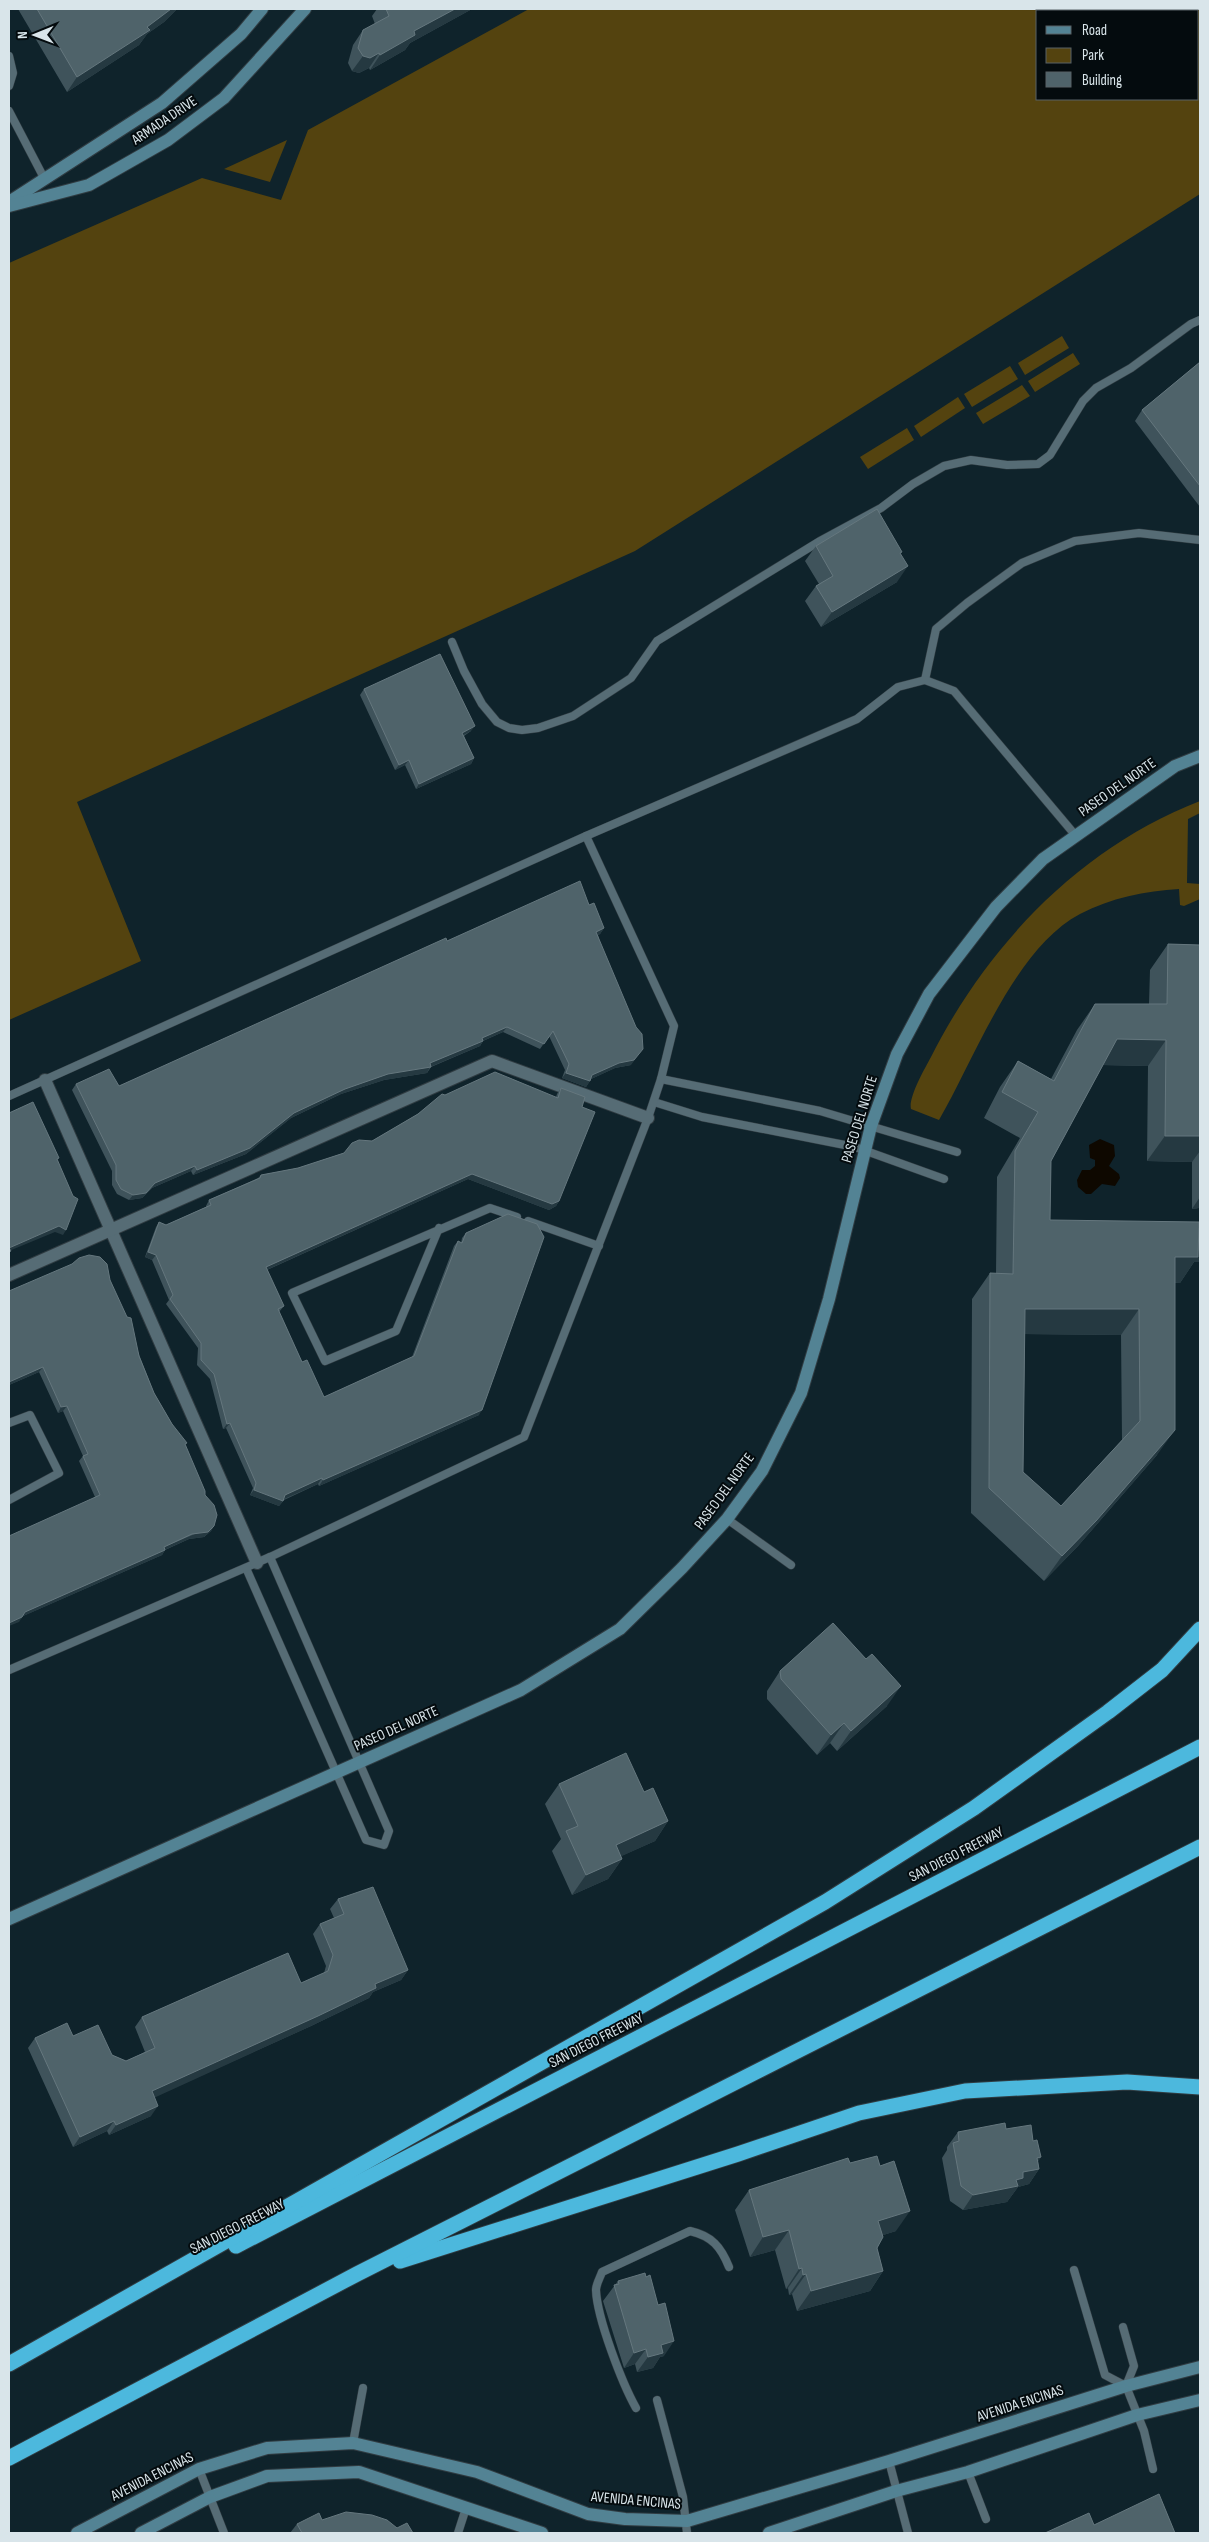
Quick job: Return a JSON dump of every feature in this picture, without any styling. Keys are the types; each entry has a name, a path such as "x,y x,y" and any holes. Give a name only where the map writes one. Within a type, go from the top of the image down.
{"highway":[{"path":"9,2364 825,1902 974,1808 1108,1712 1162,1670 1200,1629"},
{"name":"SAN DIEGO FREEWAY","path":"9,2364 1200,1747"},
{"path":"9,2458 357,2274 1200,1847"},
{"path":"357,2274 738,2154 859,2113 964,2091 1127,2082 1200,2087"}],"main road":[{"name":"ARMADA DRIVE","path":"9,202 162,103 241,34 262,9"},
{"name":"ARMADA DRIVE","path":"9,206 89,185 168,140 224,98 305,9"},
{"name":"PASEO DEL NORTE","path":"9,1920 521,1690 620,1629 682,1568 727,1519 762,1471 800,1393 829,1300 871,1126 897,1054 929,994 996,906 1044,859 1175,766 1200,756"},
{"name":"AVENIDA ENCINAS","path":"77,2533 199,2469 267,2448 353,2443 477,2472 588,2514 687,2527 1126,2386 1200,2367"},
{"path":"769,2533 896,2490 968,2472 1137,2415 1200,2400"},
{"path":"140,2533 210,2497 267,2476 359,2472 542,2533"}],"street":[{"path":"9,1275 492,1061 648,1118"},
{"path":"45,1080 112,1230 252,1565"}],"lane":[{"path":"9,56 13,73 9,86"},
{"path":"9,111 44,178"},
{"path":"452,642 464,671 482,704 497,722 510,728 522,730 538,728 573,716 632,678 657,641 820,541 881,508 913,484 944,466 971,460 1007,465 1038,464 1050,455 1083,401 1096,388 1131,368 1191,324 1200,320"},
{"path":"925,680 936,629 967,603 1022,563 1076,540 1139,533 1200,540"},
{"path":"9,1096 586,836 857,719 898,687 925,680 954,691 1076,836"},
{"path":"9,1670 270,1557 524,1437 654,1102 674,1026 586,836"},
{"path":"661,1079 820,1110 957,1152"},
{"path":"654,1102 702,1117 822,1139 864,1151 944,1179"},
{"path":"439,1228 396,1331 325,1361 292,1293 439,1228 490,1208 599,1246"},
{"path":"9,1423 30,1415 59,1473 9,1500"},
{"path":"727,1519 791,1564"},
{"path":"252,1565 336,1773 366,1840 384,1845 389,1831 270,1557"},
{"path":"636,2408 623,2384 598,2305 596,2288 602,2272 690,2232 714,2240 723,2252 729,2267"},
{"path":"1074,2270 1105,2374 1126,2386 1153,2469"},
{"path":"1123,2327 1134,2366 1126,2386"},
{"path":"353,2443 363,2388"},
{"path":"657,2400 687,2527"},
{"path":"889,2461 908,2533"},
{"path":"199,2469 224,2533"},
{"path":"968,2472 986,2519"},
{"path":"458,2533 466,2508"}],"green space":[{"path":"529,9 1200,9 1200,194 635,551 77,802 141,961 9,1020 9,263 202,178 281,200 308,130"},
{"path":"287,140 270,182 224,169"},
{"path":"1062,336 1069,348 1025,375 1018,363"},
{"path":"1073,353 1080,364 1035,392 1028,381"},
{"path":"1010,366 1018,379 972,407 964,394"},
{"path":"1022,385 1030,396 983,424 976,413"},
{"path":"958,397 965,408 921,437 914,426"},
{"path":"907,428 914,440 868,469 860,457"},
{"path":"1200,801 1200,813 1188,819 1187,883 1200,884 1200,899 1184,906 1180,905 1179,889 1128,896 1092,908 1057,930 1036,952 1016,978 982,1037 939,1120 911,1109 912,1098 918,1083 954,1015 980,976 1010,938 1042,904 1078,872 1116,845 1157,821"}],"shaded area":[{"path":"1100,1139 1114,1145 1115,1156 1109,1166 1119,1174 1120,1178 1115,1186 1102,1184 1091,1194 1086,1194 1078,1187 1077,1180 1082,1170 1090,1170 1095,1166 1095,1160 1090,1158 1089,1145"}],"building":[{"path":"37,9 171,9 147,27 150,30 77,77"},
{"path":"386,9 455,9 414,31 415,35 380,55 379,53 370,58 363,56 358,48 363,30 389,16"},
{"path":"1200,362 1200,486 1142,410"},
{"path":"877,509 908,566 832,612 816,586 833,576 816,546"},
{"path":"440,654 475,726 462,733 474,758 419,784 409,760 399,765 364,689"},
{"path":"580,881 589,905 594,903 604,928 596,932 636,1027 642,1034 643,1049 634,1060 619,1063 592,1075 590,1081 566,1073 569,1064 553,1031 544,1044 507,1027 482,1038 483,1041 430,1063 431,1067 388,1074 345,1089 294,1113 250,1148 197,1170 195,1166 155,1183 146,1193 133,1195 121,1189 116,1180 116,1165 76,1084 109,1069 119,1086 446,938 447,941"},
{"path":"1168,944 1200,945 1200,1136 1165,1136 1166,1040 1117,1039 1051,1161 1050,1220 1199,1222 1198,1257 1175,1257 1175,1430 1096,1521 1062,1556 989,1488 990,1273 1013,1274 1015,1151 1038,1112 1002,1092 1018,1061 1054,1081 1095,1004 1167,1004","holes":["1025,1309 1139,1309 1140,1421 1061,1506 1023,1472"]},
{"path":"495,1072 558,1098 561,1088 585,1097 582,1107 595,1112 559,1201 552,1204 472,1174 266,1267 284,1306 278,1309 302,1362 307,1360 324,1397 414,1356 458,1241 462,1243 466,1233 508,1214 537,1224 544,1237 482,1410 323,1480 322,1478 285,1495 283,1501 254,1490 256,1483 230,1423 227,1424 214,1374 201,1360 201,1343 170,1299 173,1295 156,1255 148,1252 159,1222 166,1225 211,1205 209,1200 260,1178 261,1175 298,1168 344,1153 352,1143 359,1140 372,1141 418,1114 442,1094 445,1095"},
{"path":"33,1102 59,1158 57,1159 73,1196 78,1199 66,1230 59,1226 9,1248 9,1113"},
{"path":"89,1255 100,1257 107,1264 110,1280 127,1317 131,1318 139,1356 154,1393 172,1424 187,1443 185,1444 205,1495 214,1505 217,1515 214,1526 208,1532 192,1534 164,1547 165,1550 25,1612 22,1617 9,1623 9,1536 100,1495 83,1456 88,1454 67,1406 61,1407 43,1367 9,1382 9,1291"},
{"path":"833,1623 866,1659 872,1654 901,1686 851,1731 844,1723 831,1735 781,1679 780,1671"},
{"path":"626,1753 644,1792 653,1788 668,1821 616,1845 622,1859 586,1875 566,1831 578,1826 559,1784"},
{"path":"373,1887 408,1970 375,1984 376,1988 318,2016 152,2091 158,2106 116,2125 114,2121 80,2137 35,2038 67,2023 73,2036 98,2025 112,2055 126,2061 155,2048 142,2017 288,1953 301,1983 328,1971 333,1955 320,1924 344,1914 338,1899"},
{"path":"1005,2123 1006,2129 1031,2125 1033,2141 1037,2140 1041,2157 1037,2158 1039,2169 1023,2172 1023,2178 1016,2180 1018,2186 973,2195 961,2186 953,2143 959,2141 958,2132"},
{"path":"877,2156 880,2166 894,2161 910,2211 878,2221 883,2237 877,2248 883,2271 811,2291 806,2274 803,2275 802,2268 799,2269 789,2230 763,2237 749,2190 848,2158 850,2163"},
{"path":"645,2273 646,2277 650,2275 658,2305 665,2303 674,2341 661,2345 663,2353 648,2357 646,2349 634,2353 614,2285 619,2284 618,2281"},
{"path":"1159,2494 1175,2533 1045,2533 1089,2513 1094,2525"},
{"path":"346,2512 372,2515 387,2520 397,2528 407,2523 413,2533 302,2533 297,2524 319,2513 322,2520"}]}
